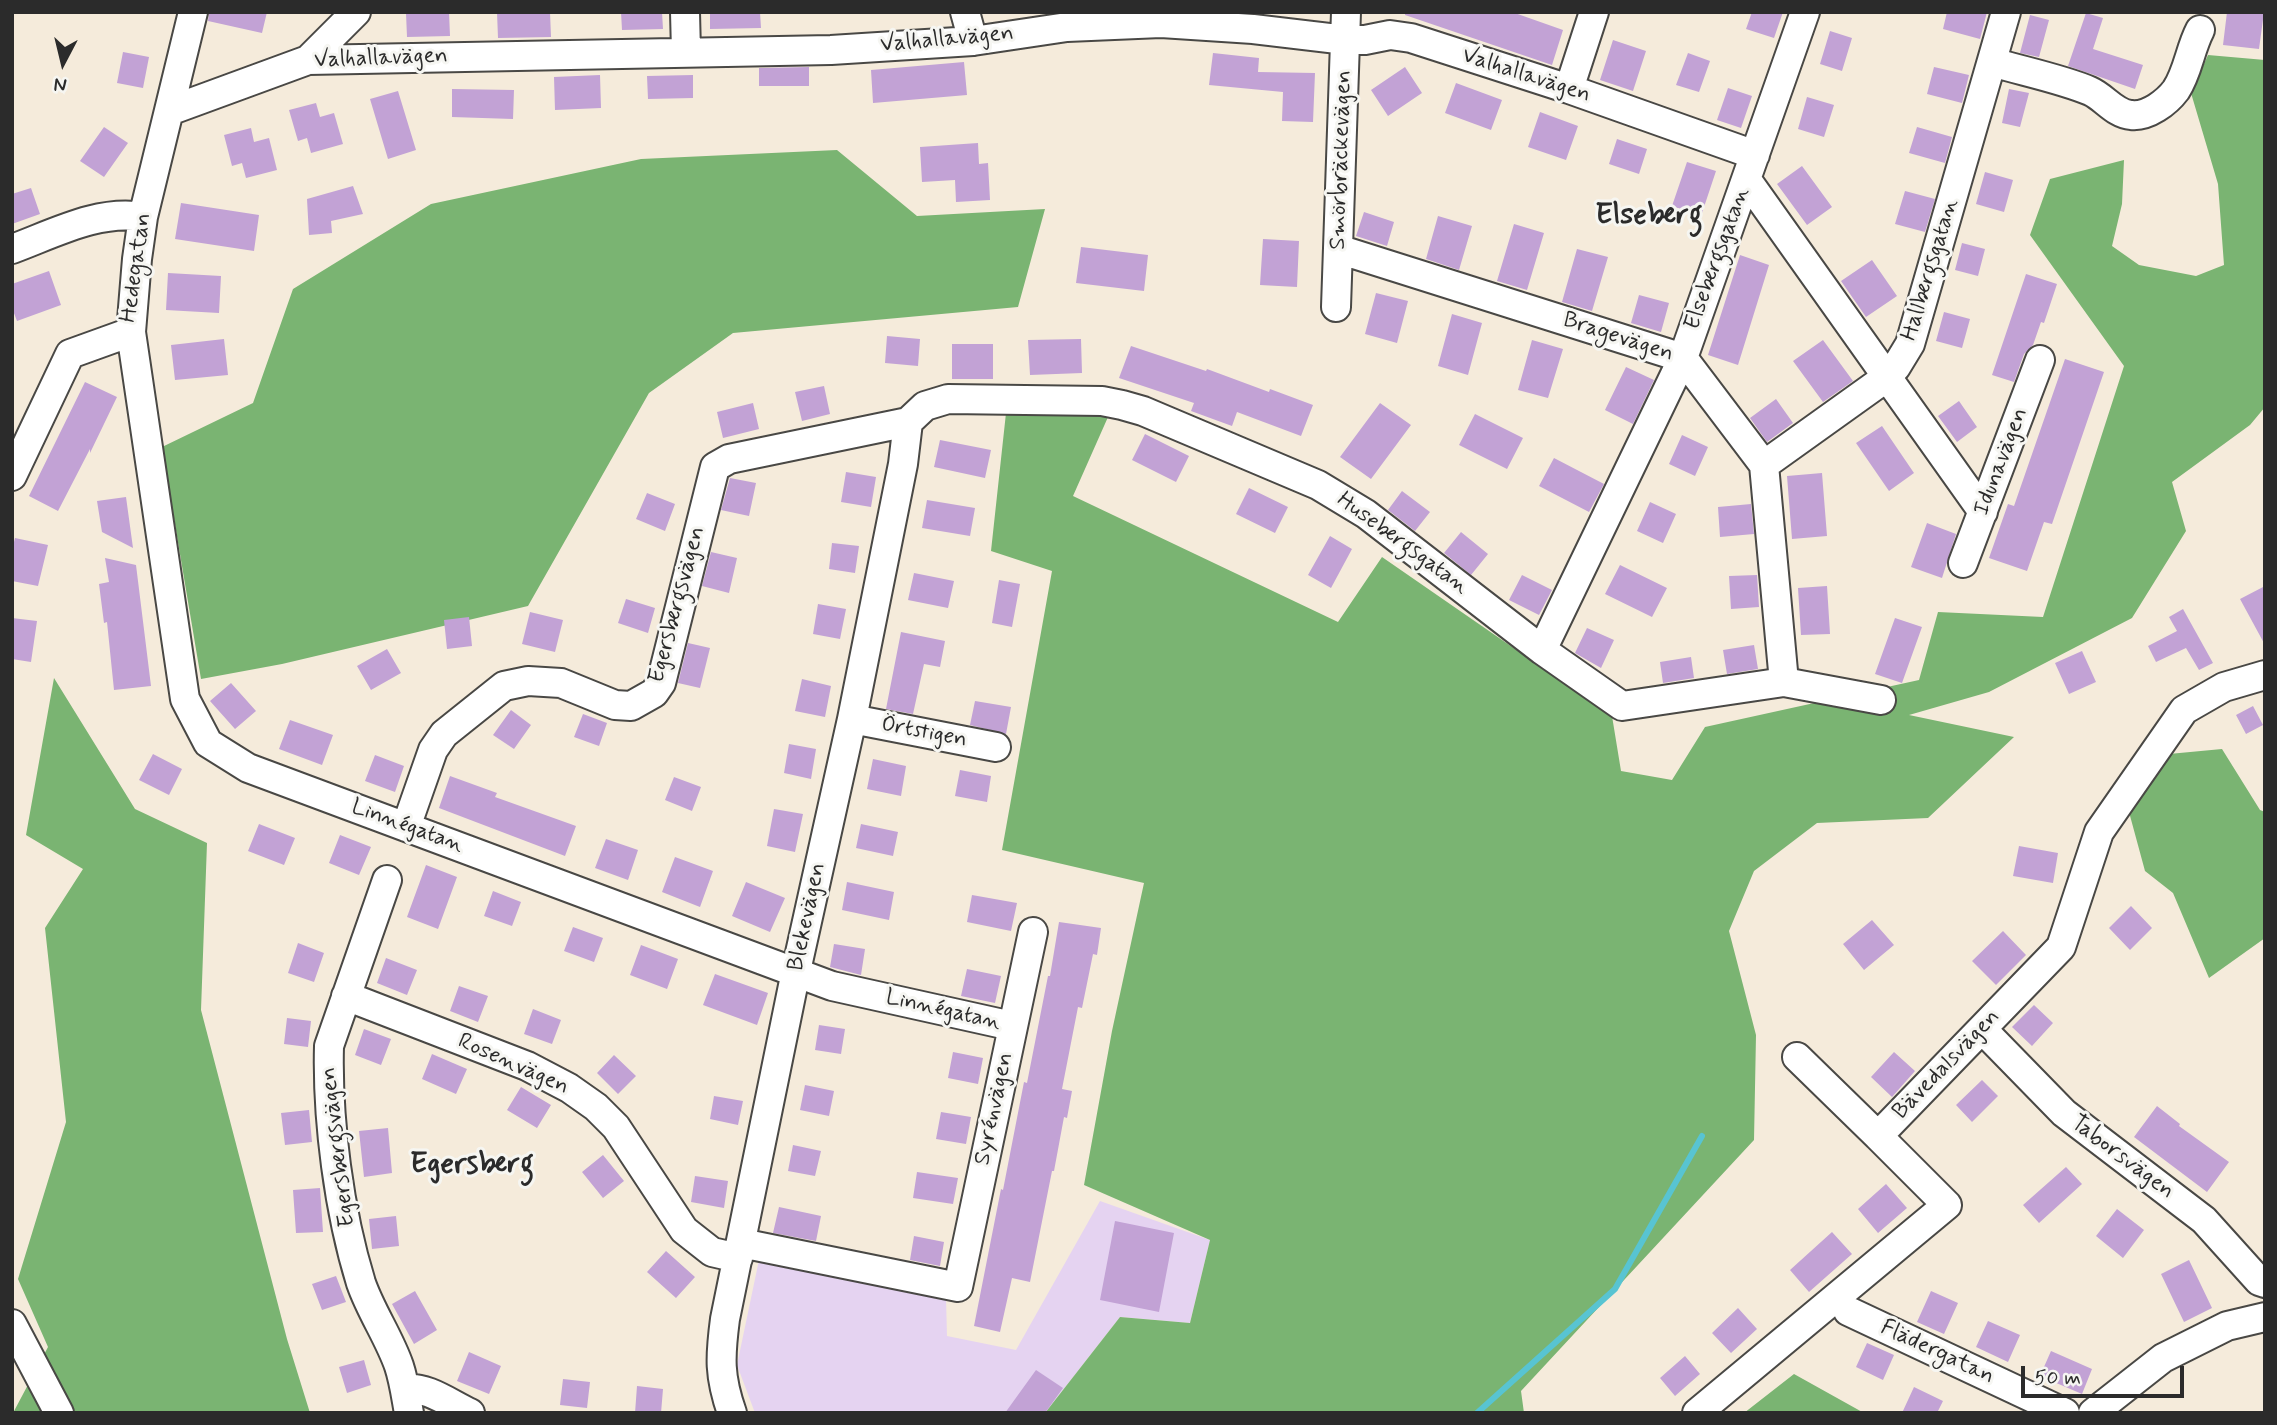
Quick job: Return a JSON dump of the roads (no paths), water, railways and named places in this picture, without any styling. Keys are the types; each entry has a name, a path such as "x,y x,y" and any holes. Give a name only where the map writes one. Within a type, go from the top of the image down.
{"street":[{"name":"Hedegatan","path":"12,476 70,354 131,332 136,259 143,217 193,12"},
{"path":"308,60 356,12"},
{"path":"685,12 686,52"},
{"path":"965,12 973,41"},
{"name":"Smörbräckevägen","path":"1336,307 1346,12"},
{"path":"1569,89 1594,12"},
{"name":"Elsebergsgatan","path":"1542,650 1683,359 1805,12"},
{"name":"Hallbergsgatan","path":"1764,465 1886,377 1903,356 1915,331 2006,12"},
{"name":"Valhallavägen","path":"169,111 308,60 831,50 973,41 1067,27 1161,23 1253,29 1346,40 1365,40 1390,35 1410,38 1569,89 1751,167"},
{"path":"1992,62 2089,90 2130,116 2140,115 2154,110 2174,92 2182,79 2191,48 2200,30"},
{"path":"1751,167 1886,377 1983,512"},
{"path":"12,249 89,220 127,214 143,217"},
{"name":"Bragevägen","path":"1338,249 1683,359 1764,465"},
{"name":"Linnégatan","path":"131,332 183,687 186,699 208,743 248,768 832,986 1012,1026"},
{"name":"Idunavägen","path":"1963,563 2040,360"},
{"name":"Husebergsgatan","path":"908,422 925,406 948,399 1102,401 1143,411 1292,473 1343,498 1542,650 1622,706 1784,682 1881,700"},
{"name":"Egersbergsvägen","path":"406,827 433,750 444,734 504,685 528,681 561,683 615,705 631,706 654,693 661,683 715,467 729,459 908,422"},
{"name":"Blekevägen","path":"732,1413 722,1385 720,1356 724,1319 796,971 852,719 903,464 908,422"},
{"path":"1764,465 1784,682"},
{"name":"Bävedalsvägen","path":"1697,1413 1947,1205 1878,1136 2062,947 2099,832 2184,710 2224,687 2265,675"},
{"name":"Örtstigen","path":"852,719 996,747"},
{"name":"Egersbergsvägen","path":"387,880 328,1046 328,1070 344,1212 362,1285 374,1316 399,1365 407,1401"},
{"name":"Syrénvägen","path":"958,1287 1033,932"},
{"name":"Rosenvägen","path":"346,996 527,1066 569,1088 596,1107 615,1127 684,1230 712,1252 739,1251 958,1287"},
{"name":"Taborsvägen","path":"1982,1029 2064,1113 2204,1220 2259,1280 2265,1283"},
{"path":"1797,1057 1878,1136"},
{"name":"Flädergatan","path":"1848,1311 2065,1413"},
{"path":"2093,1413 2163,1358 2227,1326 2265,1317"},
{"path":"12,1324 60,1413"},
{"path":"407,1401 415,1387 470,1413"}],"waterway":[{"path":"1477,1413 1615,1289 1702,1136"}],"district":[{"name":"Elseberg","path":"1649,217"},
{"name":"Egersberg","path":"472,1166"}]}
